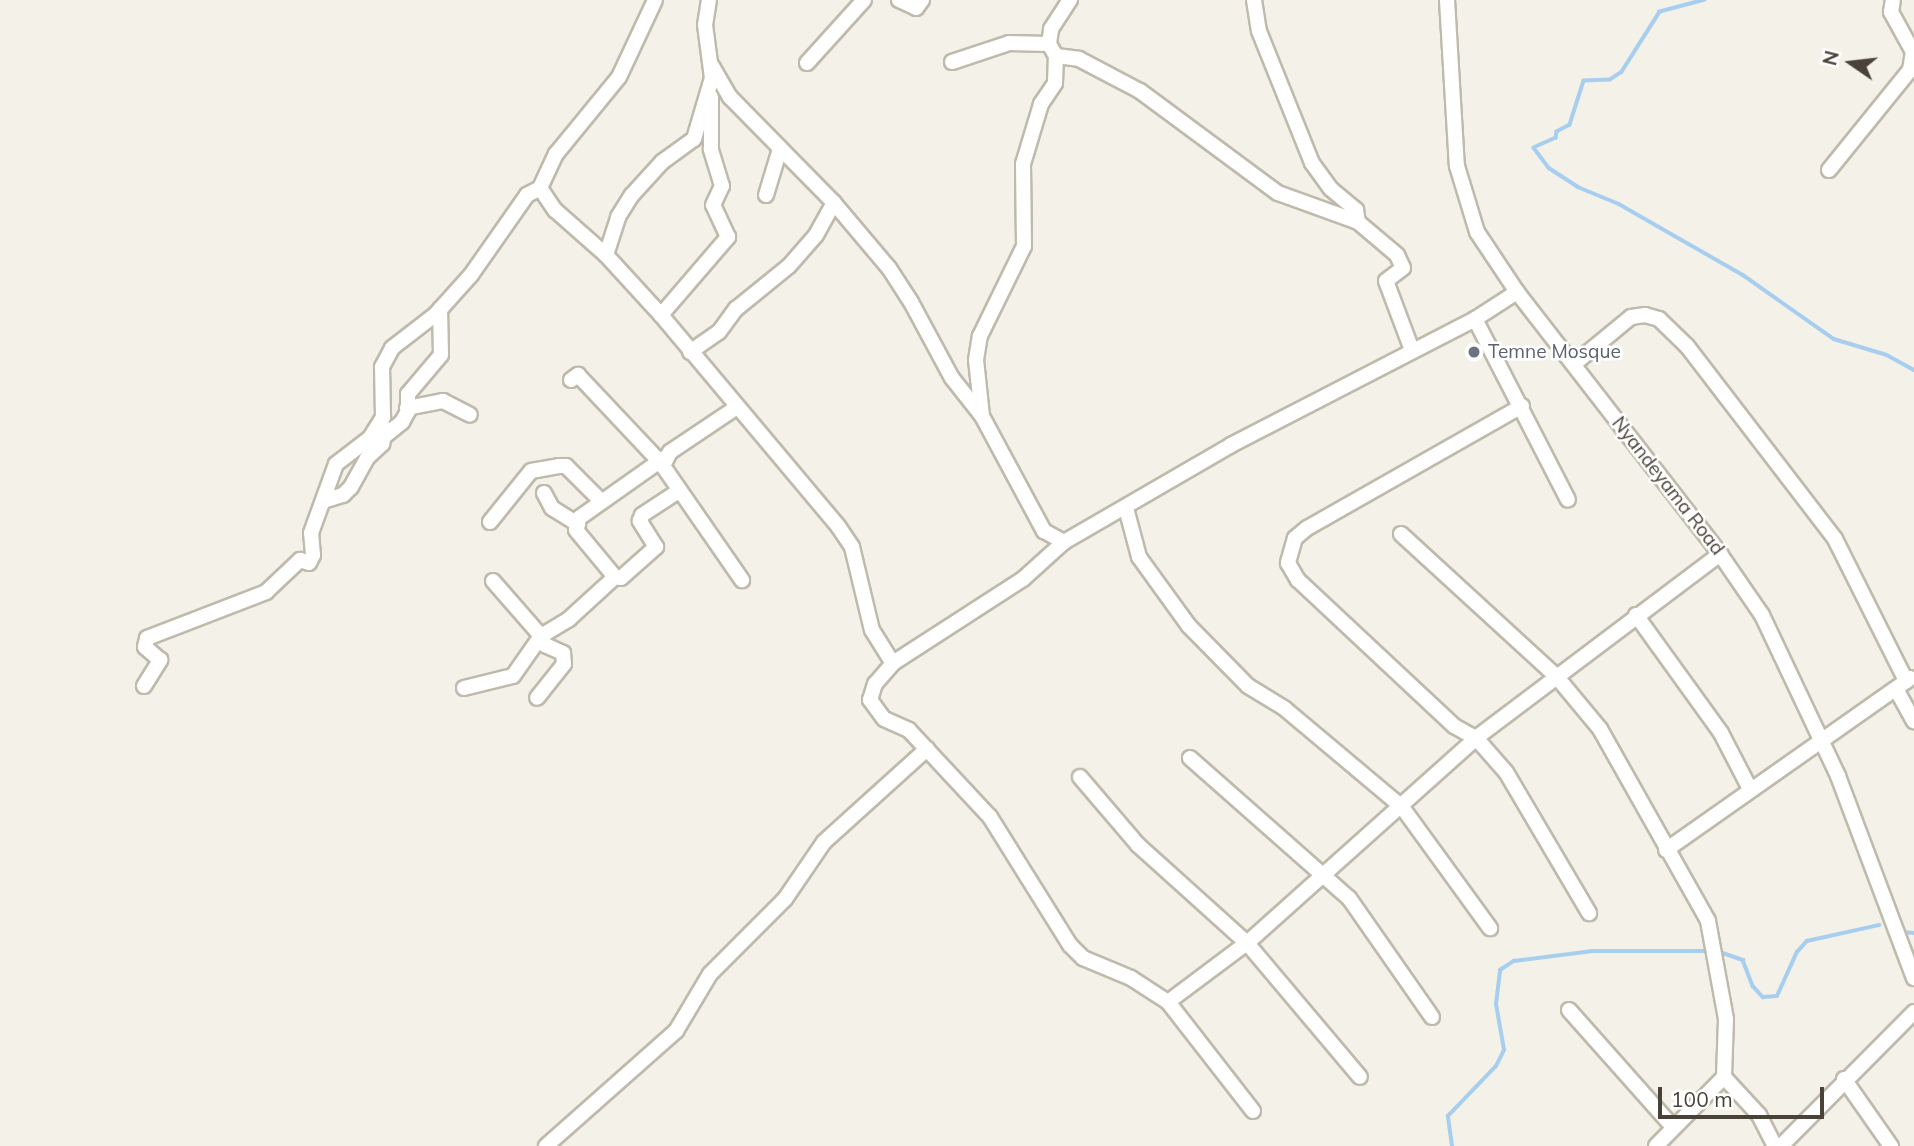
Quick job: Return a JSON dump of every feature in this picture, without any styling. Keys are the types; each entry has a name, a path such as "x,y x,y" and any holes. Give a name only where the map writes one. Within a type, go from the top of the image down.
{"street":[{"path":"386,435 382,367 392,348 421,330 471,275 527,195 540,188 556,155 620,77 655,0"},
{"path":"662,315 728,237 713,205 722,187 711,149 712,78 705,25 709,0"},
{"path":"807,63 864,0"},
{"path":"899,0 916,8 922,0"},
{"path":"982,416 976,360 980,337 1024,246 1023,164 1032,147 1041,104 1055,83 1051,29 1070,0"},
{"path":"1254,0 1258,31 1312,163 1331,189 1356,210 1358,222"},
{"name":"Nyandeyama Road","path":"1447,0 1461,186 1477,232 1517,292 1720,554 1762,615 1822,738 1914,978"},
{"path":"1829,170 1910,70 1913,52 1891,12 1893,0"},
{"path":"952,62 1009,43 1052,50 1079,59 1140,91 1278,193 1358,222 1397,255 1403,268 1386,282 1412,349"},
{"path":"710,62 730,97 834,203 889,268 952,378 982,416 1044,531 1064,542"},
{"path":"607,255 618,217 632,195 662,162 694,139 712,78"},
{"path":"766,195 775,174 780,149"},
{"path":"775,174 796,165"},
{"path":"540,188 555,211 607,255 662,315 690,352 806,484 852,547 872,630 893,663"},
{"path":"690,352 719,332 736,309 789,266 816,234 834,203"},
{"path":"1252,1111 1168,1002 1131,978 1083,957 1070,946 990,817 909,730 884,719 870,700 875,684 893,663 1023,579 1064,542 1231,445 1412,349 1475,319 1517,292"},
{"path":"323,501 342,495 351,487 386,435 402,422 408,394 441,355 440,309"},
{"path":"1574,365 1631,317 1645,315 1659,319 1687,345 1835,539 1905,682 1914,721"},
{"path":"1475,319 1568,500"},
{"path":"571,380 578,375 661,459 663,466 742,580"},
{"path":"407,408 443,401 470,415"},
{"path":"1522,406 1307,528 1289,551 1288,563 1298,580 1342,617 1454,726 1476,738 1525,799 1589,913"},
{"path":"578,524 601,501 737,407"},
{"path":"144,686 160,660 145,647 147,638 266,592 300,561 309,563 313,555 311,533 337,464 370,438 383,417"},
{"path":"490,522 531,471 566,466 601,501"},
{"path":"544,493 552,508 578,524 583,541 615,577 621,578 656,547 640,521 680,490"},
{"path":"1126,508 1139,557 1189,626 1248,686 1284,708 1402,807 1490,928"},
{"path":"1401,534 1556,676 1600,729 1666,850 1709,921 1726,1019 1724,1077 1759,1115 1774,1146"},
{"path":"1168,1002 1247,943 1476,738 1720,554"},
{"path":"464,688 513,676 541,636 569,619 615,577"},
{"path":"493,580 541,636 545,645 563,653 564,664 537,698"},
{"path":"1636,615 1706,709 1750,789"},
{"path":"1666,850 1905,682"},
{"path":"546,1146 676,1031 710,974 779,906 824,842 927,749"},
{"path":"1190,758 1322,875 1363,916 1432,1017"},
{"path":"1080,777 1138,845 1247,943 1360,1077"},
{"path":"1569,1010 1672,1126"},
{"path":"1781,1146 1844,1079 1914,1012"},
{"path":"1656,1146 1672,1126 1724,1077"},
{"path":"1844,1079 1891,1146"}],"waterway":[{"path":"1705,0 1660,12 1622,72 1610,80 1584,81 1570,125 1557,132 1556,138 1534,148 1549,168 1578,187 1619,204 1743,275 1834,339 1887,355 1914,370"},
{"path":"1717,951 1743,960 1753,986 1763,997 1777,996 1797,952 1807,941 1879,925"},
{"path":"1902,932 1914,933"},
{"path":"1452,1146 1448,1116 1496,1066 1504,1050 1496,1004 1500,970 1514,961 1592,951 1709,951"}],"place":[{"name":"Temne Mosque","path":"1474,352"}]}
